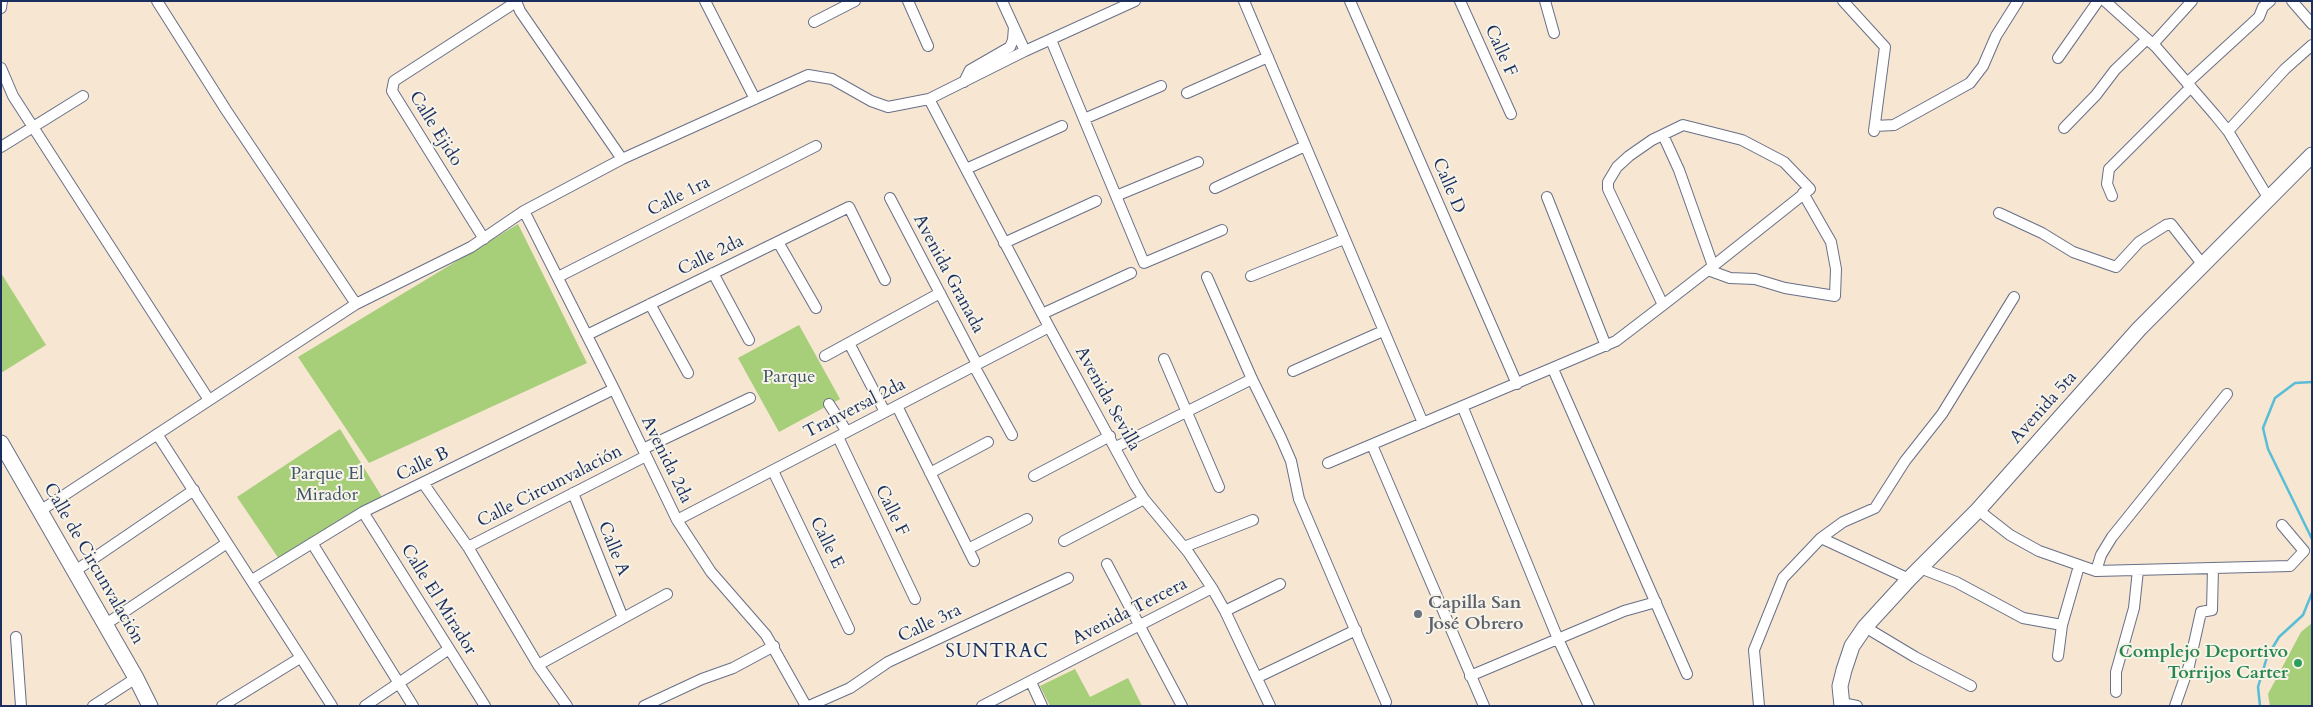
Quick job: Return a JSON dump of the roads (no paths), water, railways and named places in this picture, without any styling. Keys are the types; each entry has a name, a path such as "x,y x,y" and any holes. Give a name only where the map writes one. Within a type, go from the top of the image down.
{"street":[{"path":"1,8 2,1"},
{"path":"157,1 226,110 356,304"},
{"path":"704,1 755,99"},
{"path":"814,22 856,1"},
{"path":"908,1 928,46"},
{"path":"1002,1 1025,52"},
{"path":"40,511 356,304 484,239 524,211 622,159 808,75 832,79 871,102 888,108 929,99 1135,1"},
{"name":"Calle D","path":"1350,1 1517,384"},
{"name":"Calle F","path":"1460,1 1511,114"},
{"path":"1545,1 1554,33"},
{"path":"1843,1 1885,47 1874,129 1894,126 1970,83 1983,66 1996,36 2018,1"},
{"path":"2058,58 2098,1"},
{"path":"2064,128 2096,95 2115,70 2150,42 2192,1"},
{"path":"2112,196 2108,184 2109,169 2189,85 2259,17 2263,6 2270,1"},
{"path":"2292,1 2312,24"},
{"path":"516,2 520,11 622,159"},
{"name":"Calle Ejido","path":"484,239 392,91 394,81 516,2"},
{"path":"1245,2 1423,423"},
{"path":"2112,3 2189,85 2228,131 2270,199"},
{"path":"964,82 970,70 1010,47 1013,40 1014,27"},
{"path":"1051,40 1144,263 1222,230"},
{"path":"2228,131 2285,69 2312,45"},
{"path":"1187,93 1268,57"},
{"path":"1,68 13,96 33,128 209,400"},
{"path":"1084,119 1161,86"},
{"path":"1,147 83,96"},
{"name":"Avenida Sevilla","path":"929,99 1048,327 1144,499 1184,547 1212,588 1258,677 1270,706"},
{"path":"1328,463 1462,408 1616,341 1663,305 1711,268 1803,193 1810,189 1784,162 1742,140 1683,125 1637,150 1617,167 1608,182 1608,189 1663,305"},
{"path":"966,169 1062,126"},
{"path":"1662,135 1679,170 1711,268 1730,278 1755,279 1785,288 1835,296 1836,269 1831,242 1803,193"},
{"name":"Calle 1ra","path":"558,276 816,146"},
{"path":"1215,188 1305,146"},
{"name":"Avenida 5ta","path":"1847,705 1840,686 1852,646 1865,627 1909,579 1978,510 2139,329 2312,155"},
{"path":"1116,196 1198,162"},
{"path":"1547,197 1606,346"},
{"name":"Avenida Granada","path":"890,198 1012,435"},
{"path":"1004,243 1096,201"},
{"name":"Calle 2da","path":"587,335 849,207 885,280"},
{"name":"Avenida 2da","path":"524,211 614,389 677,520 711,572 756,622 774,646 807,706"},
{"path":"1999,213 2042,233 2073,252 2116,266 2139,242 2166,225 2171,224 2203,265"},
{"path":"1251,276 1344,239"},
{"path":"778,242 816,308"},
{"path":"713,273 749,340"},
{"path":"1042,314 1132,273"},
{"path":"1207,277 1252,379 1282,438 1291,461 1299,499 1386,702"},
{"path":"825,356 940,293"},
{"path":"1759,706 1754,650 1782,578 1821,538 1843,522 1875,508 1905,462 1942,414 2014,297"},
{"path":"650,304 688,373"},
{"name":"Tranversal 2da","path":"677,520 1048,327"},
{"path":"1293,371 1383,331"},
{"path":"848,343 885,412"},
{"path":"1164,359 1219,487"},
{"path":"1552,369 1687,674"},
{"path":"1116,447 1252,379"},
{"name":"Calle B","path":"252,580 363,512 614,389"},
{"path":"2096,571 2101,555 2112,537 2227,394"},
{"name":"Calle Circunvalación","path":"468,547 750,398"},
{"name":"Calle F","path":"828,404 915,599"},
{"path":"897,406 974,561"},
{"path":"1462,408 1558,639 1589,706"},
{"path":"157,434 332,706"},
{"path":"1034,476 1110,436"},
{"path":"930,473 988,442"},
{"name":"Calle de Circunvalación","path":"1,443 106,624 150,706"},
{"path":"1372,445 1484,706"},
{"name":"Calle E","path":"773,470 849,629"},
{"name":"Calle Circunvalación","path":"423,483 468,547 538,665 567,706"},
{"path":"75,570 194,490"},
{"name":"Calle A","path":"573,493 623,618"},
{"path":"1064,541 1144,499"},
{"path":"1978,510 2010,535 2039,551 2096,571 2290,566 2304,551 2282,525"},
{"name":"Calle El Mirador","path":"363,512 485,706"},
{"path":"968,549 1027,519"},
{"path":"1184,547 1253,520"},
{"path":"1821,538 1909,579"},
{"path":"312,542 413,706"},
{"path":"106,624 228,543"},
{"path":"1107,564 1182,706"},
{"path":"2058,656 2062,625 2080,566"},
{"path":"1920,568 1956,582 2023,618 2062,625"},
{"path":"2175,706 2188,666 2201,612 2212,610 2213,568"},
{"path":"2116,692 2116,672 2134,608 2138,570"},
{"name":"Calle 3ra","path":"807,706 850,688 888,662 1068,578"},
{"path":"1225,611 1280,584"},
{"name":"Avenida Tercera","path":"982,706 1212,588"},
{"path":"538,665 667,594"},
{"path":"1470,676 1624,611 1656,602"},
{"path":"1865,627 1915,657 1971,686"},
{"path":"1258,677 1356,630"},
{"path":"16,637 21,706"},
{"path":"644,706 702,679 732,668 774,646"},
{"path":"365,706 449,649"},
{"path":"222,706 300,658"},
{"path":"93,706 136,678"},
{"path":"1031,682 1042,706"}],"waterway":[{"path":"2312,382 2295,383 2275,398 2263,428 2268,449 2312,539"},
{"path":"2260,706 2258,687 2267,657 2279,637 2303,615 2312,593"}],"place":[{"name":"Capilla San José Obrero","path":"1418,614"},
{"name":"Complejo Deportivo Torrijos Carter","path":"2298,663"}],"district":[{"name":"SUNTRAC","path":"997,653"}],"park label":[{"name":"Parque","path":"789,378"},
{"name":"Parque El Mirador","path":"327,485"}]}
